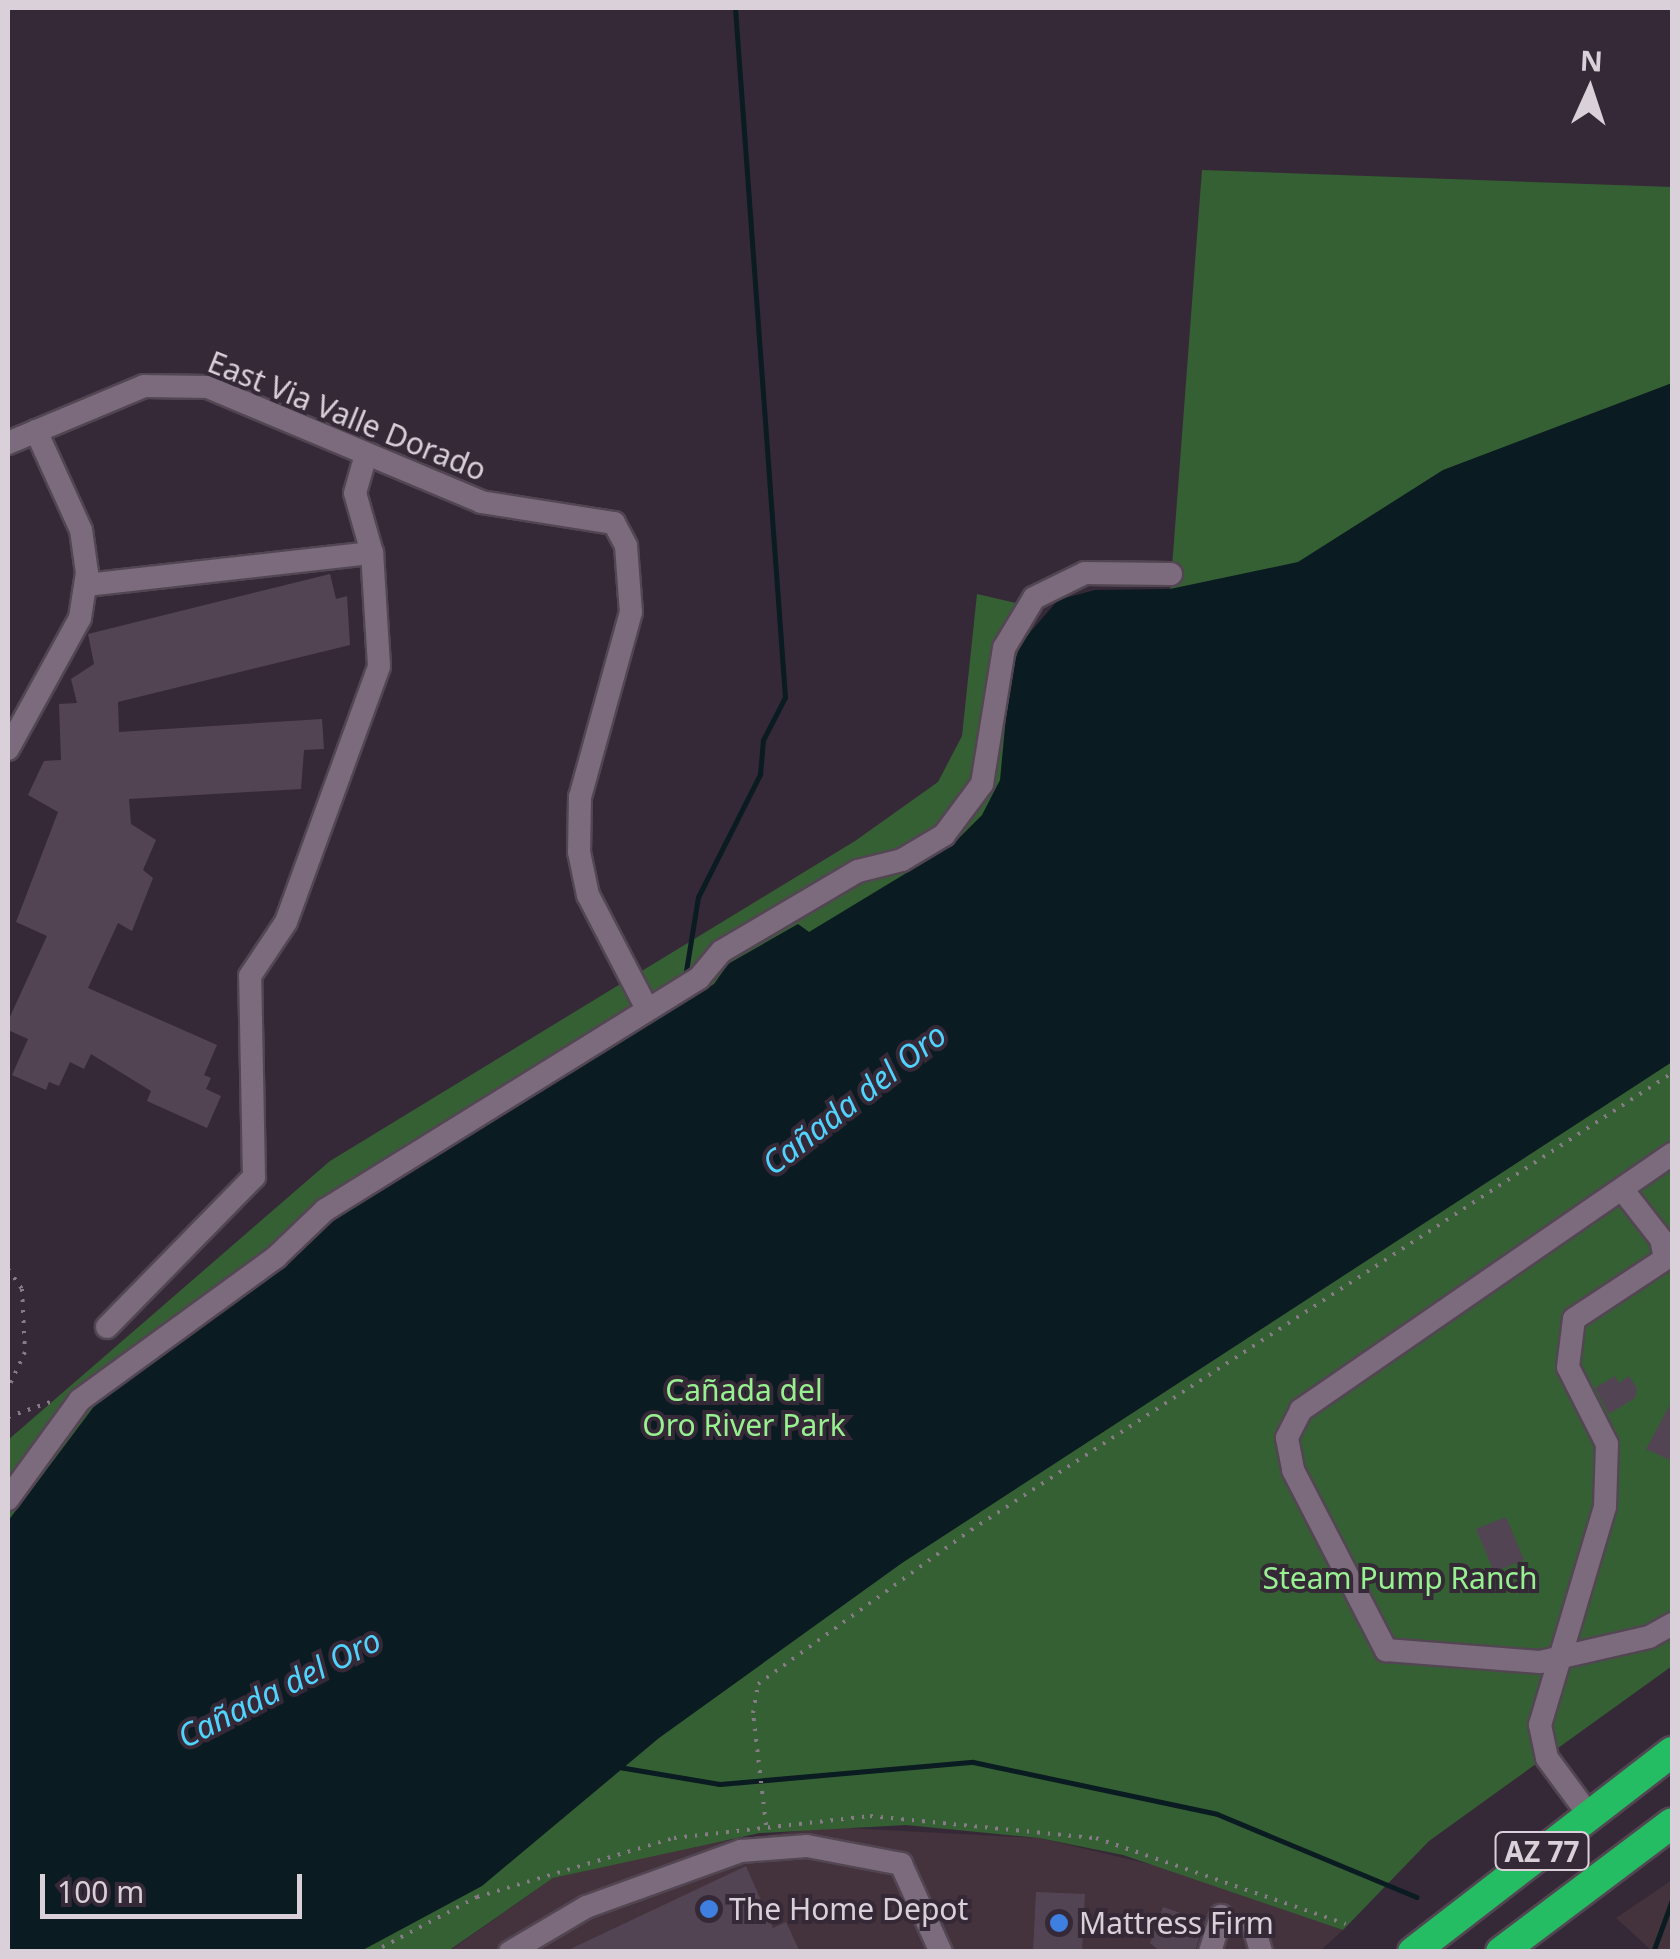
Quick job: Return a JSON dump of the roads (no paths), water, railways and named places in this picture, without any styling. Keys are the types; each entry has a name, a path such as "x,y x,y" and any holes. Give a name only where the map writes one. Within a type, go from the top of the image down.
{"highway":[{"name":"AZ 77","path":"1413,1952 1672,1752"},
{"name":"AZ 77","path":"1501,1952 1672,1823"}],"street":[{"name":"East Via Valle Dorado","path":"8,443 144,386 208,386 481,502 614,523 629,563 631,612 580,797 579,852 588,894 647,1009"},
{"path":"8,749 80,618 86,585 81,530 36,431"},
{"path":"107,1327 254,1177 250,976 286,922 380,666 372,553 355,494 366,456"},
{"path":"86,585 372,553"},
{"path":"8,1499 80,1400 276,1257 325,1210 700,978 722,951 858,871 902,860 959,820 990,764 1004,648 1034,598 1085,573 1170,574"},
{"path":"1672,1154 1301,1410 1286,1438 1293,1470 1386,1650 1480,1662 1554,1659 1649,1637 1672,1624"},
{"path":"1589,1815 1542,1743 1554,1659 1605,1507 1606,1444 1568,1367 1574,1319 1665,1258 1661,1240 1622,1190"},
{"path":"510,1952 586,1907 740,1852 806,1846 901,1864 941,1952"},
{"path":"1210,1952 1221,1916"},
{"path":"1254,1927 1261,1952"}],"water":[{"name":"Cañada del Oro River Park","path":"1672,383 1672,1062 902,1563 659,1738 482,1886 361,1951 8,1952 8,1521 107,1389 385,1182 714,984 728,964 798,924 809,932 951,846 982,815 1000,780 1010,674 1021,643 1058,600 1095,590 1170,589 1298,562 1443,470"}],"waterway":[{"path":"686,971 698,897 760,774 763,740 785,697 735,8"},
{"path":"619,1767 720,1784 973,1762 1217,1814 1416,1897"},
{"path":"1653,1952 1672,1900"}],"place":[{"name":"The Home Depot","path":"709,1909"},
{"name":"Mattress Firm","path":"1059,1923"}],"water label":[{"name":"Cañada del Oro","path":"854,1099"},
{"name":"Cañada del Oro","path":"279,1688"}],"park label":[{"name":"Steam Pump Ranch","path":"1400,1578"}]}
